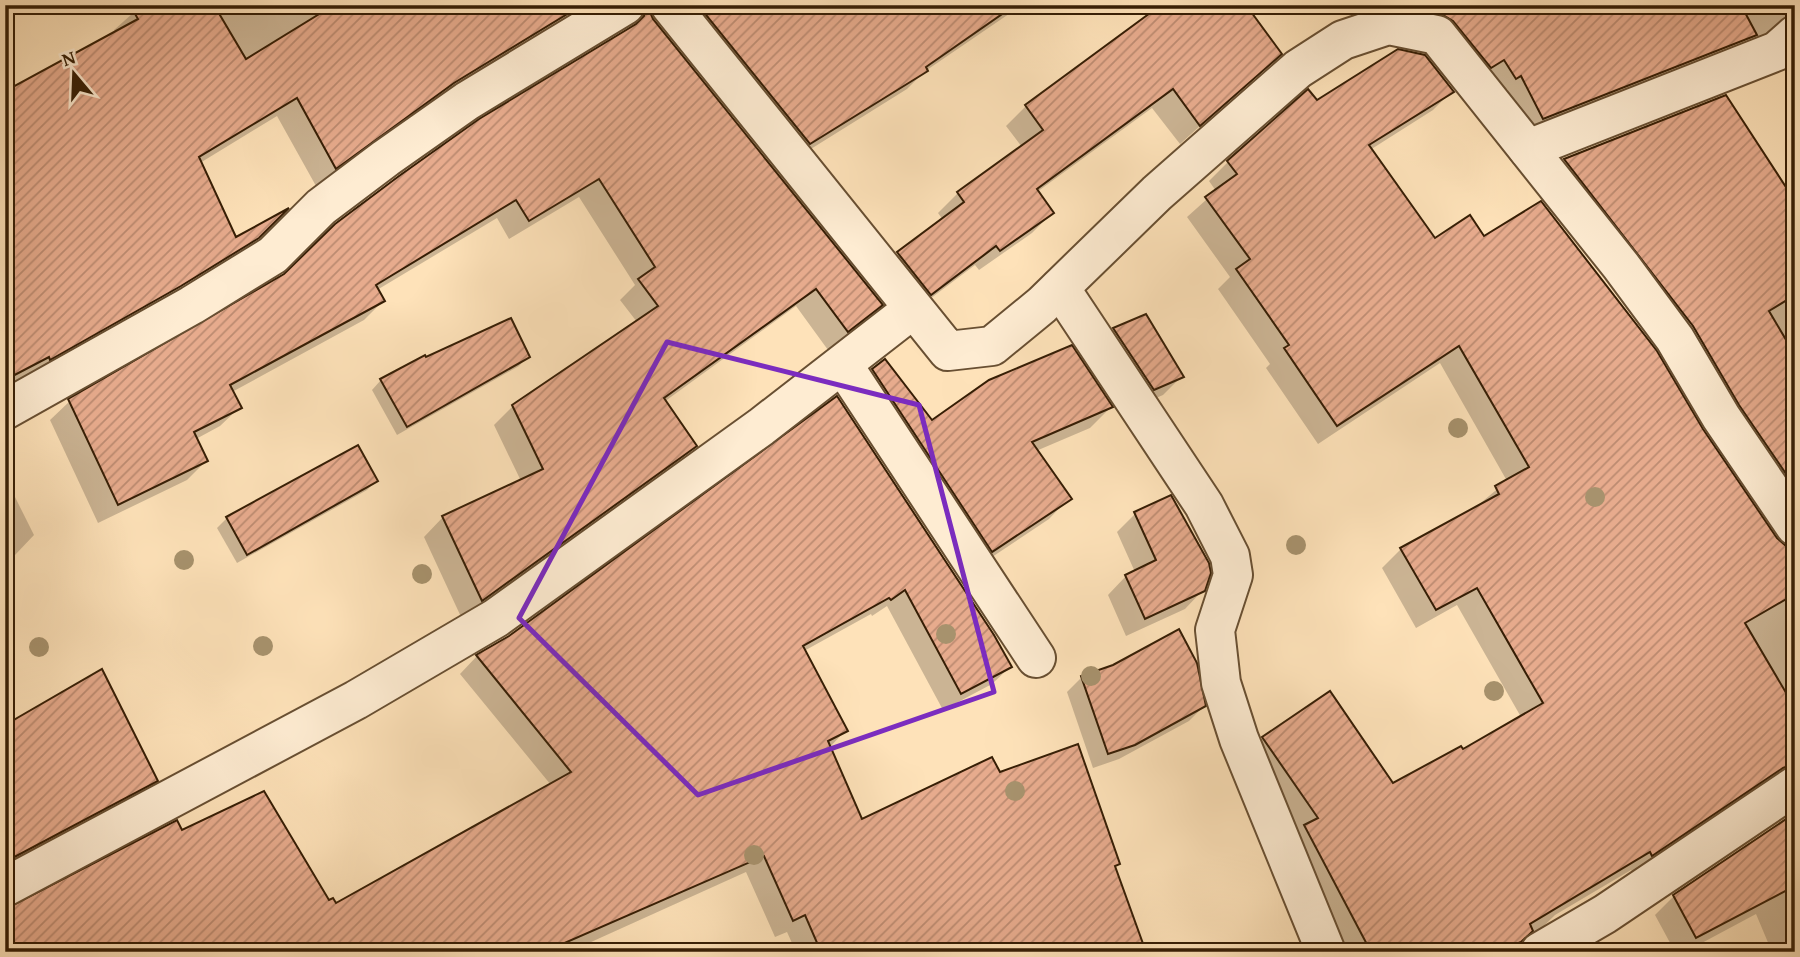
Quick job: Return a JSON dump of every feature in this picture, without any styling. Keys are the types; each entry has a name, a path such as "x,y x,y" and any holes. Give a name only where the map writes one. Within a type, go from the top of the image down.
{"street":[{"path":"5,410 192,305 274,255 321,207 386,158 467,101 625,5"},
{"path":"670,5 948,351 992,346 1060,288 1157,193 1298,69 1343,40 1388,25 1437,35 1675,339 1721,417 1795,526"},
{"path":"1528,149 1777,51 1795,35"},
{"path":"1060,288 1204,505 1230,556 1233,575 1215,630 1221,683 1239,739 1326,952"},
{"path":"5,887 356,700 496,618 843,365 913,309"},
{"path":"843,365 1036,658"},
{"path":"1540,952 1605,914 1795,786"}],"highlighted area":[{"path":"667,342 919,405 994,692 698,795 519,618"}],"building":[{"path":"130,5 214,5 246,59 334,5 582,5 454,83 336,169 297,98 199,157 236,237 289,208 259,238 181,286 50,360 49,357 5,380 7,90 138,19"},
{"path":"647,5 653,19 883,305 848,332 816,289 664,398 697,446 482,601 442,516 543,469 512,405 658,306 638,279 655,267 599,179 529,221 516,200 376,285 385,301 230,385 242,408 194,432 208,461 118,505 68,399 284,274 335,224 399,176 479,119 636,24 644,16"},
{"path":"698,5 1015,5 926,67 928,71 810,144"},
{"path":"1161,5 1246,5 1282,54 1200,126 1173,89 1037,189 1054,213 1000,251 996,246 931,295 897,252 964,202 957,192 1043,130 1025,105"},
{"path":"1408,5 1741,5 1757,35 1543,119 1521,76 1516,79 1504,60 1491,68 1453,21 1441,14"},
{"path":"1398,49 1425,55 1454,92 1369,145 1435,238 1470,215 1484,236 1541,201 1657,351 1703,429 1777,538 1785,545 1795,548 1795,594 1745,623 1795,708 1795,764 1783,768 1652,856 1650,852 1530,924 1533,931 1521,942 1496,952 1371,952 1304,825 1318,818 1262,737 1330,691 1393,783 1461,746 1463,749 1543,703 1477,588 1436,610 1400,548 1499,494 1495,486 1529,467 1459,346 1337,426 1284,348 1289,345 1236,269 1250,259 1205,197 1237,174 1227,161 1308,89 1317,100"},
{"path":"1726,95 1795,201 1795,295 1769,311 1795,355 1795,487 1739,405 1693,326 1564,159"},
{"path":"1146,314 1184,377 1154,390 1113,328"},
{"path":"511,318 530,357 407,427 380,379 425,355 426,357"},
{"path":"1072,345 1113,407 1032,442 1072,499 992,552 872,369 885,359 932,420 989,380"},
{"path":"837,396 994,635 1012,667 961,694 905,590 803,646 848,731 828,741 862,819 992,757 1000,772 1078,744 1120,864 1115,866 1146,952 821,952 805,915 793,921 764,856 544,952 15,952 5,935 5,909 177,820 182,830 264,791 329,900 333,898 336,903 571,772 476,655 509,636"},
{"path":"358,445 378,481 247,555 226,517"},
{"path":"1171,495 1209,563 1211,573 1205,591 1145,619 1125,575 1156,560 1134,512"},
{"path":"1179,629 1197,663 1206,706 1135,745 1108,754 1081,676 1113,665"},
{"path":"102,669 158,781 5,862 5,725"},
{"path":"1795,813 1795,886 1696,938 1673,895"}]}
